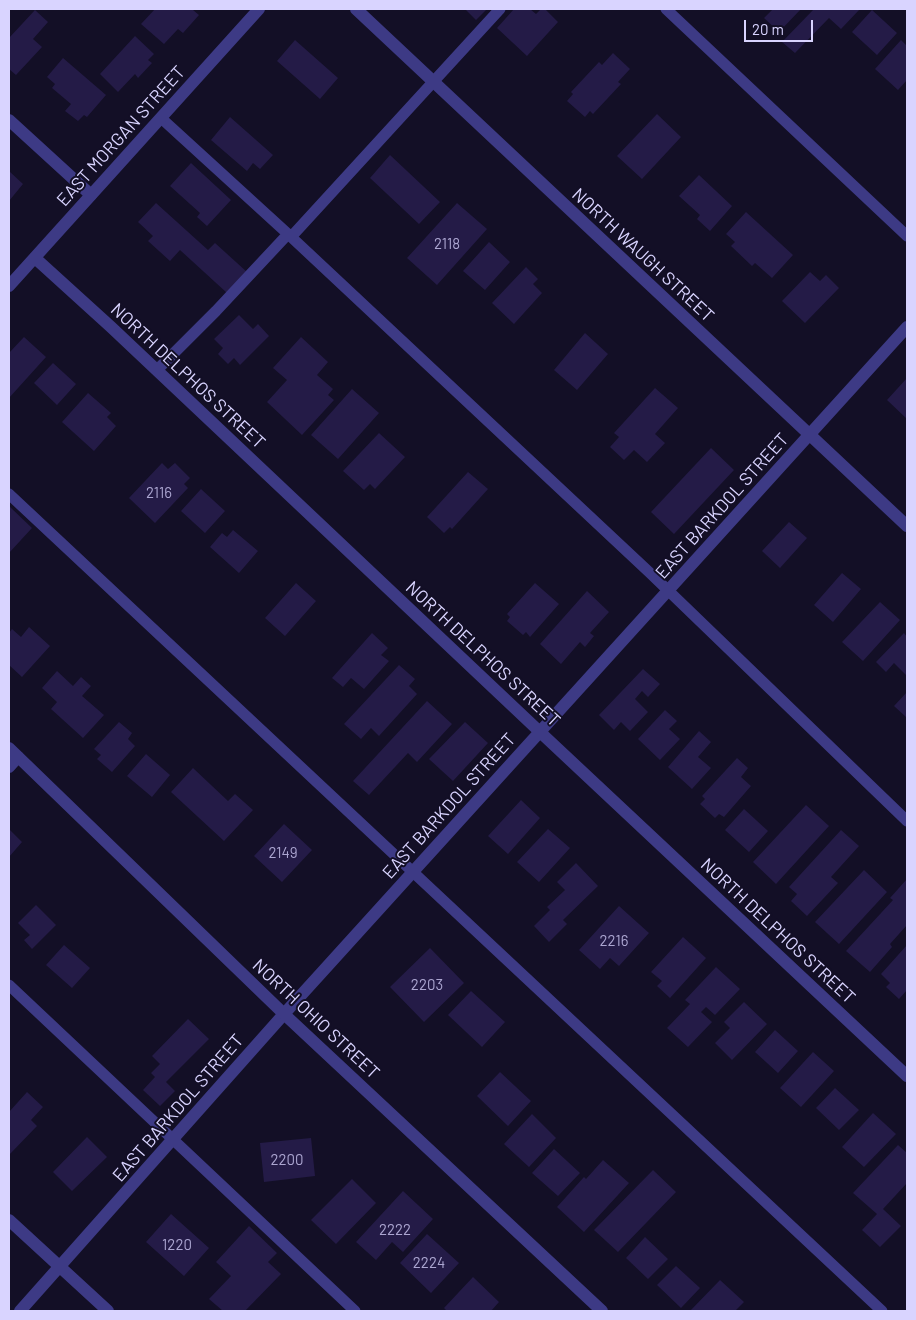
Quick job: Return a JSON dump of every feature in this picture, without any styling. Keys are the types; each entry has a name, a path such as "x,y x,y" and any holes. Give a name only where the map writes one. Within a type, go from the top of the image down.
{"street":[{"name":"EAST MORGAN STREET","path":"9,286 259,9"},
{"name":"NORTH WAUGH STREET","path":"356,9 907,526"},
{"path":"9,120 91,196"},
{"name":"NORTH DELPHOS STREET","path":"34,258 157,370 907,1076"},
{"name":"EAST BARKDOL STREET","path":"20,1311 284,1014 810,436 907,326"},
{"path":"9,766 13,752"},
{"name":"NORTH OHIO STREET","path":"13,752 284,1014 602,1311"},
{"path":"9,1220 108,1311"}],"lane":[{"path":"157,370 290,235 500,9"},
{"path":"666,9 907,236"},
{"path":"161,118 290,235 907,821"},
{"path":"9,494 882,1311"},
{"path":"9,985 355,1311"}],"building":[{"path":"155,9 194,9 199,15 183,33 178,29 164,44 141,24"},
{"path":"465,9 487,9 476,20"},
{"path":"514,9 530,9 536,14 541,9 545,9 558,22 527,56 497,28"},
{"path":"773,9 801,9 779,32 764,18"},
{"path":"814,9 860,9 841,29 829,18 795,53 782,42"},
{"path":"35,10 48,22 33,39 42,47 16,75 9,69 9,38"},
{"path":"872,10 897,33 877,55 852,32"},
{"path":"135,36 154,54 148,60 152,63 138,78 135,74 118,92 100,74"},
{"path":"295,40 338,78 320,99 277,61"},
{"path":"901,40 907,46 907,80 898,90 875,69"},
{"path":"613,53 630,69 618,82 621,84 593,114 590,111 585,117 567,101 573,94 571,92 599,62 602,65"},
{"path":"63,58 106,95 87,117 84,115 78,121 65,111 71,104 52,88 55,84 47,77"},
{"path":"657,114 681,137 642,179 617,156"},
{"path":"230,117 273,155 260,169 253,163 247,171 211,140"},
{"path":"390,155 440,202 419,224 370,178"},
{"path":"191,163 231,200 207,226 197,217 200,213 170,186"},
{"path":"9,171 23,184 9,201"},
{"path":"699,175 732,206 710,231 697,219 700,215 679,196"},
{"path":"156,203 208,250 215,243 247,272 227,293 180,250 170,261 148,241 153,236 138,222"},
{"path":"457,203 487,229 437,285 407,258"},
{"path":"746,212 793,255 772,278 755,263 752,266 731,246 735,242 726,234"},
{"path":"489,242 510,262 485,290 463,271"},
{"path":"526,267 538,279 533,284 542,293 514,324 492,303"},
{"path":"810,272 820,281 826,275 839,288 805,323 782,301"},
{"path":"239,315 253,329 258,324 269,336 240,365 234,358 228,364 218,354 223,348 214,339"},
{"path":"585,333 608,354 577,390 554,370"},
{"path":"24,337 46,357 9,398 9,353"},
{"path":"301,337 328,362 317,375 333,389 328,395 334,400 302,435 267,402 287,380 273,368"},
{"path":"53,363 76,384 57,405 34,383"},
{"path":"907,378 907,419 887,400"},
{"path":"655,388 678,408 655,434 665,443 647,462 634,450 624,460 610,447 619,437 614,433"},
{"path":"352,389 379,413 338,459 311,435"},
{"path":"88,393 111,413 107,417 116,426 94,451 62,422"},
{"path":"379,433 405,457 375,489 370,484 364,490 343,471"},
{"path":"711,448 734,470 674,534 651,512"},
{"path":"162,463 168,469 175,463 190,478 184,484 188,488 155,523 129,498"},
{"path":"468,472 488,489 452,529 450,527 444,533 427,517"},
{"path":"201,489 225,511 205,533 181,511"},
{"path":"9,506 32,528 9,553"},
{"path":"789,522 807,538 780,568 762,551"},
{"path":"233,530 258,551 239,573 210,547 222,533 227,537"},
{"path":"842,573 861,589 833,622 814,605"},
{"path":"296,583 316,601 285,636 265,618"},
{"path":"535,583 559,604 530,637 526,632 523,635 507,621 510,617 507,614"},
{"path":"587,591 609,612 590,633 594,636 585,647 580,642 561,664 540,644"},
{"path":"880,602 900,620 863,661 842,642"},
{"path":"29,627 50,646 22,677 9,665 9,633 12,629 21,637"},
{"path":"372,633 388,648 381,655 389,661 364,689 351,678 343,687 332,678"},
{"path":"904,633 907,637 907,676 894,663 886,672 876,662"},
{"path":"399,665 415,679 409,686 417,694 379,736 371,728 361,739 344,724"},
{"path":"643,669 660,684 648,697 642,691 635,699 648,712 630,731 621,722 614,730 599,715"},
{"path":"57,671 73,686 81,677 91,686 82,696 104,715 83,738 51,709 57,702 42,688"},
{"path":"907,692 907,716 906,717 894,706"},
{"path":"427,701 452,724 417,762 408,753 369,795 353,781"},
{"path":"665,710 677,721 669,729 680,739 660,760 638,739"},
{"path":"119,722 132,733 128,739 135,746 112,772 97,759 101,755 94,749"},
{"path":"465,722 488,743 453,781 429,759"},
{"path":"699,731 711,742 698,757 711,768 692,789 668,767"},
{"path":"146,754 170,775 152,797 127,776"},
{"path":"737,758 748,768 741,777 751,786 724,817 719,814 715,818 700,804 705,799 702,796"},
{"path":"193,768 228,801 235,794 253,810 224,841 171,792"},
{"path":"521,800 540,818 508,854 488,836"},
{"path":"806,805 829,826 776,884 753,862"},
{"path":"744,809 768,831 749,852 725,830"},
{"path":"284,824 312,850 282,882 254,856"},
{"path":"9,829 22,842 9,857"},
{"path":"548,829 570,848 539,882 517,862"},
{"path":"841,830 859,846 831,877 838,883 807,916 791,901 797,894 789,887"},
{"path":"576,863 598,886 563,920 567,924 549,942 534,926 550,910 547,907 565,890 557,882"},
{"path":"864,870 887,892 839,944 815,922"},
{"path":"907,879 907,925 890,944 892,947 870,972 846,951 893,900 890,898"},
{"path":"36,905 56,925 32,949 24,940 30,935 18,923"},
{"path":"619,906 649,933 619,966 610,958 600,969 579,950"},
{"path":"683,937 706,958 670,998 657,986 662,981 651,972"},
{"path":"64,945 90,968 72,988 46,965"},
{"path":"907,945 907,990 899,999 886,987 890,983 881,974"},
{"path":"430,948 464,983 424,1022 390,987"},
{"path":"716,967 740,989 715,1015 706,1007 701,1012 712,1022 688,1047 667,1028 690,1004 685,1000"},
{"path":"471,991 505,1022 482,1047 448,1015"},
{"path":"744,1002 767,1024 732,1060 715,1043 730,1028 724,1022"},
{"path":"188,1019 209,1039 166,1082 175,1091 160,1106 143,1090 155,1077 151,1073 160,1064 152,1056"},
{"path":"775,1030 798,1051 778,1073 755,1052"},
{"path":"813,1052 834,1071 801,1107 780,1088"},
{"path":"500,1072 531,1101 508,1126 477,1096"},
{"path":"835,1088 859,1110 839,1130 816,1108"},
{"path":"27,1092 43,1107 31,1120 37,1126 9,1155 9,1112"},
{"path":"873,1113 896,1134 864,1167 842,1147"},
{"path":"532,1114 556,1138 529,1167 504,1144"},
{"path":"87,1137 107,1157 72,1191 53,1172"},
{"path":"311,1138 315,1176 264,1182 260,1143"},
{"path":"898,1145 907,1153 907,1183 883,1209 901,1226 880,1247 862,1230 877,1214 853,1193"},
{"path":"554,1149 580,1173 558,1196 532,1173"},
{"path":"603,1160 629,1183 584,1232 557,1207 584,1177 586,1179"},
{"path":"653,1170 676,1192 618,1252 594,1230"},
{"path":"352,1179 376,1203 336,1244 311,1220"},
{"path":"403,1191 433,1219 403,1252 392,1242 376,1260 356,1242"},
{"path":"171,1214 209,1248 184,1276 146,1242"},
{"path":"249,1226 277,1253 268,1262 281,1274 245,1311 223,1311 209,1299 231,1276 216,1262"},
{"path":"427,1234 459,1263 431,1293 400,1263"},
{"path":"645,1237 668,1259 648,1279 626,1258"},
{"path":"676,1266 700,1288 681,1308 657,1285"},
{"path":"473,1277 499,1302 491,1311 447,1311 444,1308"},
{"path":"720,1280 744,1302 735,1311 690,1311"}]}
